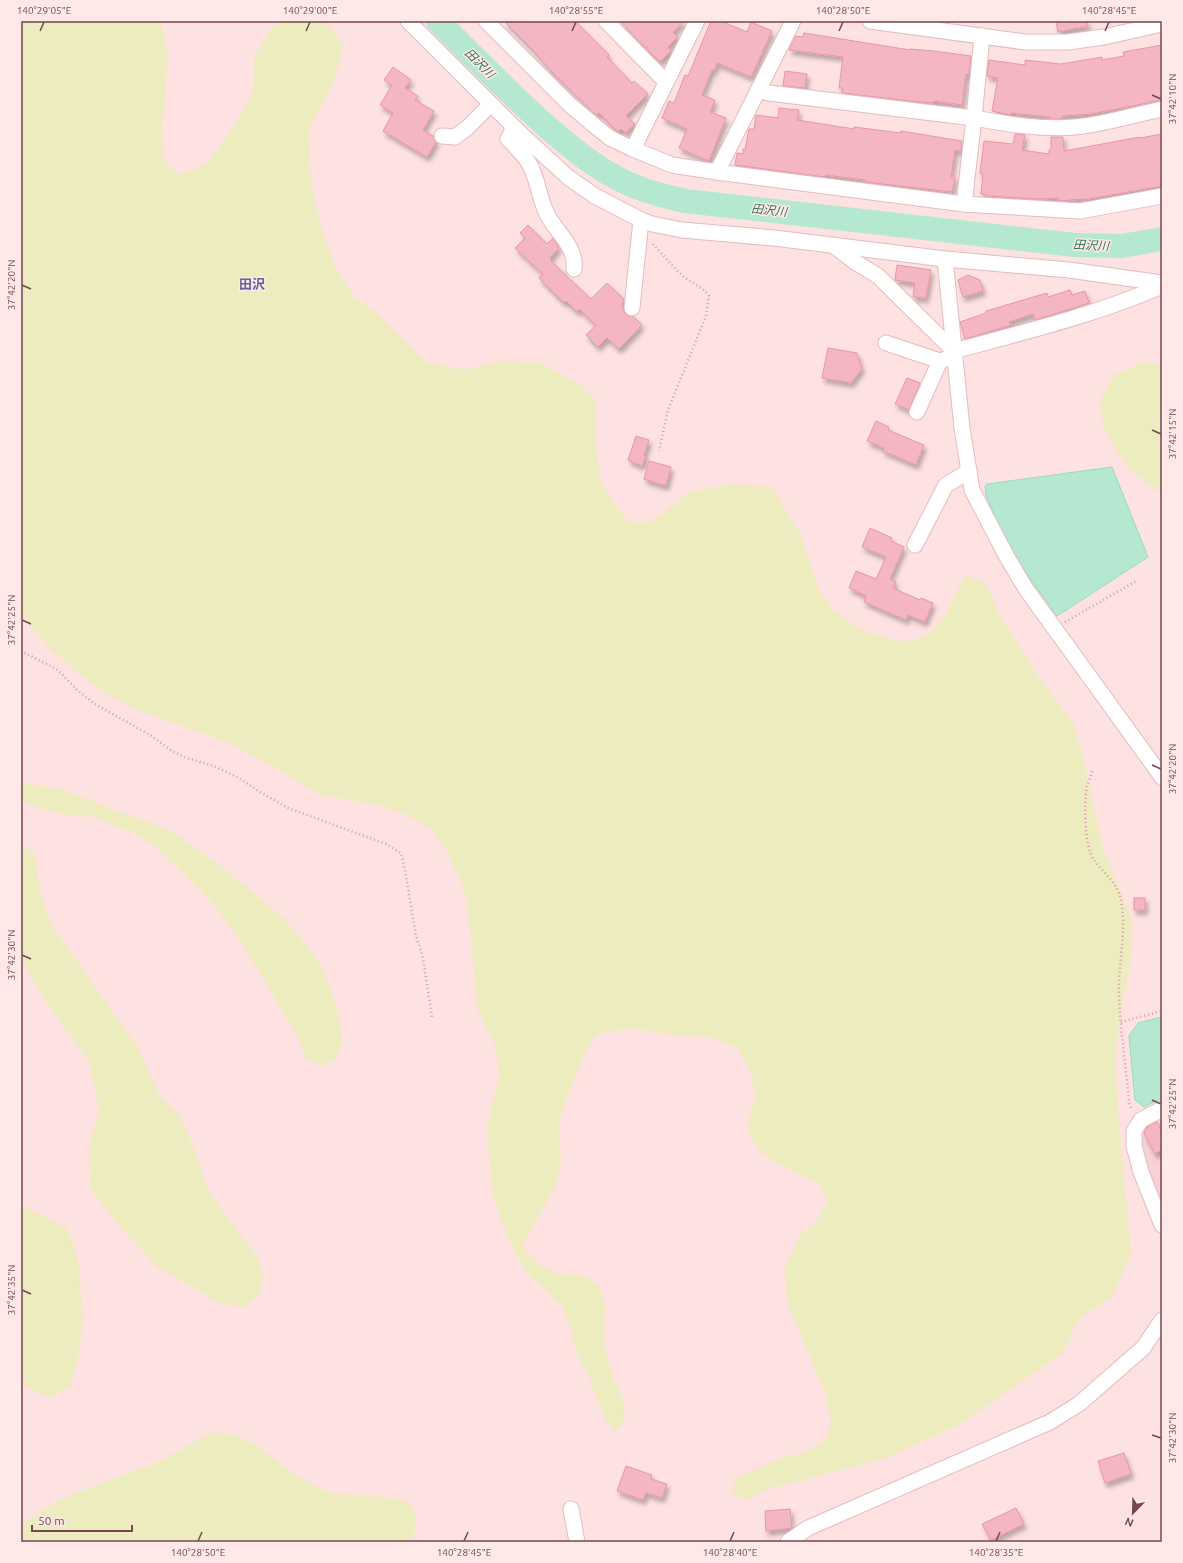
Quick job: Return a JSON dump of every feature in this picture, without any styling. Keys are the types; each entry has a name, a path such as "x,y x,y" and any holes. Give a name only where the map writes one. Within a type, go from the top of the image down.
{"street":[{"path":"408,21 514,127 570,178 595,196 644,221 682,230 945,259 1069,270 1162,283"},
{"path":"486,21 570,105 610,138 672,165 964,204 1080,211 1162,196"},
{"path":"606,21 666,82"},
{"path":"633,149 697,21"},
{"path":"717,172 793,21"},
{"path":"870,21 1025,42 1068,42 1104,37 1162,24"},
{"path":"964,204 982,36"},
{"path":"758,90 769,93 974,118 1008,124 1050,127 1075,127 1162,109"},
{"path":"442,136 455,137 467,128 491,104"},
{"path":"514,127 508,139 530,164 546,213 572,251 574,270"},
{"path":"632,308 644,221"},
{"path":"833,246 878,276 955,353"},
{"path":"945,259 962,428 972,490 1007,557 1026,589 1162,778"},
{"path":"917,412 940,361 955,353 1132,299 1162,286"},
{"path":"886,343 940,361"},
{"path":"915,545 946,485 969,471"},
{"path":"1162,1109 1141,1120 1134,1131 1134,1146 1140,1172 1154,1202 1162,1225"},
{"path":"788,1542 808,1528 1050,1422 1079,1404 1144,1348 1162,1320"},
{"path":"572,1509 577,1542"}],"path":[{"path":"644,221 653,244 682,275 704,290 709,296 706,316 668,410 659,452"},
{"path":"1054,628 1138,580"},
{"path":"21,651 58,670 95,704 150,735 172,752 214,766 239,778 288,808 386,844 401,853 416,936 423,958 432,1017"},
{"path":"1092,771 1087,786 1086,802 1089,850 1093,858 1118,891 1121,900 1123,918 1118,993 1129,1103 1137,1126"},
{"path":"1121,1022 1162,1011"}],"shaded area":[{"path":"21,21 158,21 161,24 167,54 166,90 162,125 163,160 178,175 208,163 235,125 254,89 254,58 272,28 282,21 326,21 344,46 332,86 309,128 311,183 321,226 336,269 354,297 375,312 426,362 464,370 501,361 542,363 581,386 595,399 595,436 600,481 616,507 629,523 653,521 690,492 732,484 772,487 801,536 817,586 833,610 865,632 906,642 928,635 944,618 965,575 985,583 1001,618 1042,682 1073,722 1082,754 1103,849 1133,921 1130,961 1115,1051 1118,1109 1131,1254 1113,1296 1079,1318 1063,1353 957,1426 887,1458 768,1489 746,1500 732,1493 735,1479 783,1457 805,1453 826,1438 831,1422 825,1393 787,1302 785,1266 801,1234 816,1222 827,1202 821,1185 776,1163 762,1153 750,1136 748,1121 756,1097 750,1070 737,1048 711,1037 681,1036 628,1028 596,1035 582,1060 566,1100 559,1123 561,1160 556,1186 522,1245 532,1258 544,1268 559,1274 586,1277 599,1286 605,1307 604,1344 612,1376 624,1400 625,1411 622,1424 614,1432 605,1420 588,1374 576,1353 570,1326 563,1307 530,1276 518,1259 507,1236 494,1200 488,1145 488,1123 499,1075 496,1047 478,1011 469,920 464,888 448,854 431,828 402,813 373,804 321,795 236,746 136,709 103,692 52,651 21,614"},
{"path":"1144,362 1162,364 1162,494 1132,471 1119,455 1104,429 1100,401 1114,375"},
{"path":"1112,467 1148,557 1057,616 1006,545 986,495 985,487 987,484"},
{"path":"24,783 60,789 171,831 219,865 285,919 320,963 335,1001 343,1041 335,1060 325,1065 306,1060 301,1044 271,991 236,935 209,899 156,847 137,835 95,817 66,815 27,805 21,798 21,784"},
{"path":"21,845 34,853 40,892 52,926 137,1046 161,1098 180,1116 195,1151 208,1191 258,1258 264,1278 260,1292 245,1307 217,1302 158,1268 123,1230 90,1189 89,1149 99,1107 89,1061 42,996 21,959"},
{"path":"1162,1017 1162,1098 1144,1107 1135,1100 1129,1036 1138,1023"},
{"path":"1162,1105 1162,1230 1132,1156 1137,1118"},
{"path":"21,1206 67,1228 78,1257 83,1318 78,1358 70,1387 49,1397 21,1384"},
{"path":"213,1432 235,1435 255,1444 297,1476 332,1494 364,1495 402,1500 412,1506 417,1519 413,1538 408,1542 21,1542 21,1525 62,1498 158,1462"}],"building":[{"path":"504,21 575,21 609,55 607,57 632,83 634,81 648,94 626,116 635,124 625,133 621,129 618,132 599,113 596,115 551,71 533,50"},
{"path":"620,21 685,21 673,32 678,37 668,47 671,51 660,62"},
{"path":"711,21 721,21 747,32 751,22 772,31 751,77 717,63 714,71 712,70 702,95 715,100 710,112 726,118 709,161 679,148 687,129 662,118 669,101 674,103 685,75 688,76"},
{"path":"1056,21 1087,21 1088,26 1058,32"},
{"path":"804,33 910,50 934,51 971,56 969,75 966,74 962,105 842,93 843,88 839,88 843,57 789,50 796,36 803,37"},
{"path":"1162,45 1162,100 1091,114 1062,116 1062,119 1050,119 1050,117 1011,113 1011,115 992,111 998,78 987,76 989,60 1025,65 1025,60 1061,64 1102,57 1102,60 1124,56 1123,52"},
{"path":"393,67 411,80 405,88 418,96 415,100 434,111 423,130 433,136 436,142 427,157 383,131 393,113 380,105 392,85 384,80"},
{"path":"785,71 807,74 805,88 783,86"},
{"path":"779,108 799,110 797,120 854,129 854,127 901,133 901,131 962,141 961,151 955,150 951,177 955,177 952,192 865,182 865,180 826,175 825,177 735,165 737,153 743,154 743,149 745,150 749,129 754,129 756,115 778,118"},
{"path":"1015,134 1025,135 1022,150 1049,154 1049,150 1051,150 1051,137 1063,137 1064,151 1162,134 1162,186 1082,200 1059,201 1059,198 1038,199 987,196 981,194 983,174 980,173 984,141 1013,144"},
{"path":"528,225 547,244 553,238 559,248 550,258 552,260 551,261 591,299 607,283 624,299 622,305 624,312 627,315 634,317 642,325 619,349 607,338 598,347 586,335 596,325 579,309 577,312 566,301 564,303 539,278 543,274 515,248 525,238 520,233"},
{"path":"897,265 931,270 926,298 913,297 915,283 895,280"},
{"path":"968,275 980,280 983,291 963,297 958,280"},
{"path":"1070,290 1072,295 1085,291 1089,303 1035,320 1033,314 1009,322 1011,325 965,339 960,322 986,313 986,311 1047,293 1048,297"},
{"path":"828,348 857,353 862,369 851,383 822,378"},
{"path":"907,378 920,383 909,410 895,404"},
{"path":"876,421 889,427 888,430 924,445 916,465 883,451 884,448 867,441"},
{"path":"636,436 649,440 644,455 646,456 642,466 628,460"},
{"path":"649,461 671,467 666,486 644,479"},
{"path":"870,528 892,538 891,541 904,547 890,579 896,582 893,588 920,600 921,598 933,603 925,622 908,615 906,620 864,602 866,596 849,588 856,571 876,579 886,557 862,547"},
{"path":"1134,898 1145,898 1145,910 1134,910"},
{"path":"1157,1122 1162,1131 1162,1150 1155,1154 1144,1133 1147,1127"},
{"path":"1124,1453 1131,1474 1105,1483 1098,1461"},
{"path":"626,1466 652,1475 651,1479 667,1484 662,1498 646,1493 643,1500 617,1491"},
{"path":"1016,1508 1024,1524 991,1540 982,1524"},
{"path":"790,1509 792,1528 766,1531 765,1511"}],"waterway":[{"name":"田沢川","path":"438,21 518,100 574,149 605,171 634,186 648,191 685,201 1075,245 1122,246 1162,239"}],"district":[{"name":"田沢","path":"252,284"}]}
